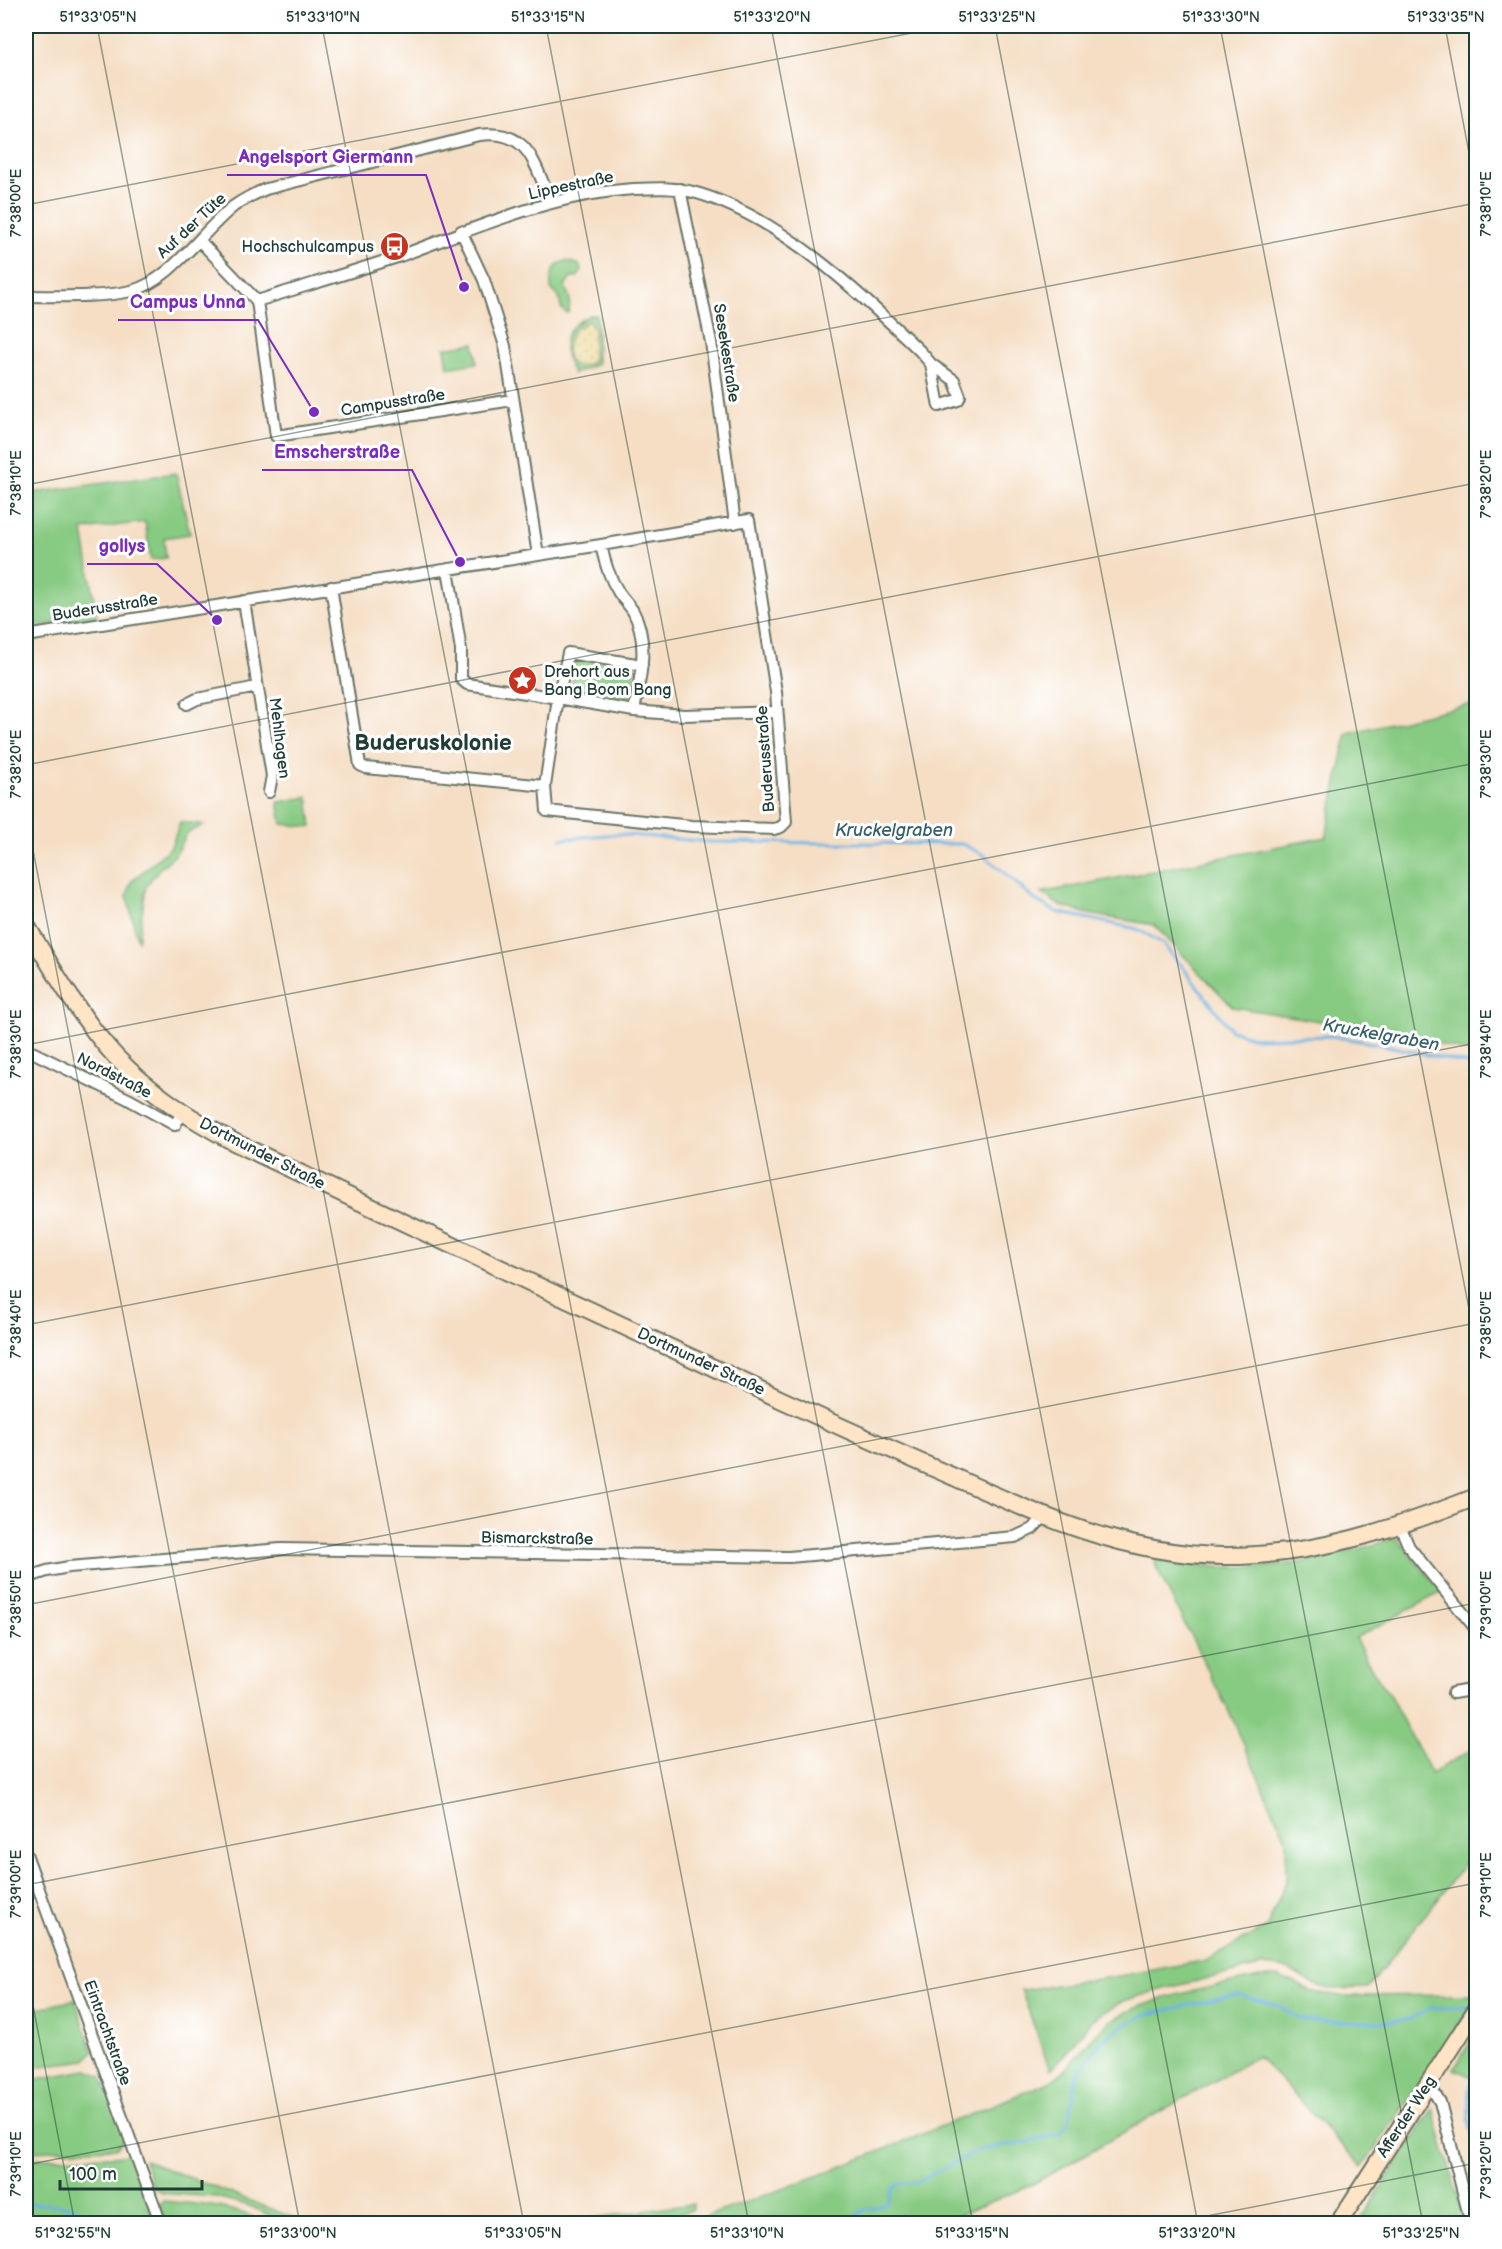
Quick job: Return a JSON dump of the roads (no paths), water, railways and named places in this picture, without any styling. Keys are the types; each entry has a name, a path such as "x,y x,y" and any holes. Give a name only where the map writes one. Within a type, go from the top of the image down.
{"main road":[{"name":"Dortmunder Straße","path":"26,925 86,1020 115,1056 142,1082 182,1113 234,1142 415,1228 850,1431 1043,1518 1115,1540 1169,1551 1221,1556 1266,1554 1304,1550 1354,1539 1400,1526 1476,1497"},
{"name":"Afferder Weg","path":"1338,2223 1473,2015"}],"street":[{"name":"Auf der Tüte","path":"26,296 132,291 165,272 232,207 247,197 266,189 494,133 507,135 529,153 551,202"},
{"name":"Lippestraße","path":"257,301 398,256 461,231 551,202 592,193 621,190 680,189 727,205 803,248 851,286 921,352 930,364"},
{"name":"Sesekestraße","path":"680,189 711,342 735,523"},
{"path":"461,231 484,280 505,346 538,555"},
{"path":"199,240 257,301"},
{"name":"Campusstraße","path":"257,301 276,436 513,400"},
{"name":"Buderusstraße","path":"26,636 749,520 776,692 786,822 781,828 692,826 547,811 545,786"},
{"path":"602,545 606,569 637,621 642,648 642,665 634,711"},
{"path":"448,569 461,651 461,679 463,682 634,711 684,715 777,712"},
{"path":"331,587 360,765 366,768 545,786 558,698 568,653 642,665"},
{"name":"Mehlhagen","path":"244,601 272,776 269,792"},
{"name":"Mehlhagen","path":"188,704 197,699 257,687"},
{"name":"Nordstraße","path":"26,1049 128,1099 175,1125 182,1113"},
{"name":"Bismarckstraße","path":"26,1578 69,1567 281,1549 789,1557 1015,1537 1032,1529 1043,1518"},
{"path":"1400,1526 1409,1547 1476,1629"},
{"path":"1453,1693 1476,1689"},
{"name":"Eintrachtstraße","path":"26,1854 160,2222"},
{"path":"1430,2084 1440,2102 1471,2223"}],"waterway":[{"name":"Kruckelgraben","path":"561,839 617,834 711,842 962,844 984,855 1035,900 1057,912 1137,929 1162,943 1231,1030 1255,1038 1331,1036 1384,1045 1476,1066"},
{"path":"846,2224 864,2210 887,2204 894,2187 902,2183 918,2182 979,2150 1025,2143 1061,2133 1069,2121 1077,2076 1085,2063 1101,2043 1119,2028 1144,2015 1237,1995 1277,2005 1298,2018 1311,2021 1408,2020 1431,2008 1470,2008"},
{"path":"1476,2067 1469,2090 1469,2120 1476,2149"},
{"path":"26,2203 72,2206 80,2211 89,2224"},
{"path":"211,2224 224,2220 231,2224"}],"place":[{"name":"Hochschulcampus","path":"395,247"},
{"name":"Angelsport Giermann","path":"464,287"},
{"name":"Campus Unna","path":"314,412"},
{"name":"Emscherstraße","path":"460,562"},
{"name":"gollys","path":"217,620"},
{"name":"Drehort aus Bang Boom Bang","path":"523,681"}],"district":[{"name":"Buderuskolonie","path":"433,743"}]}
